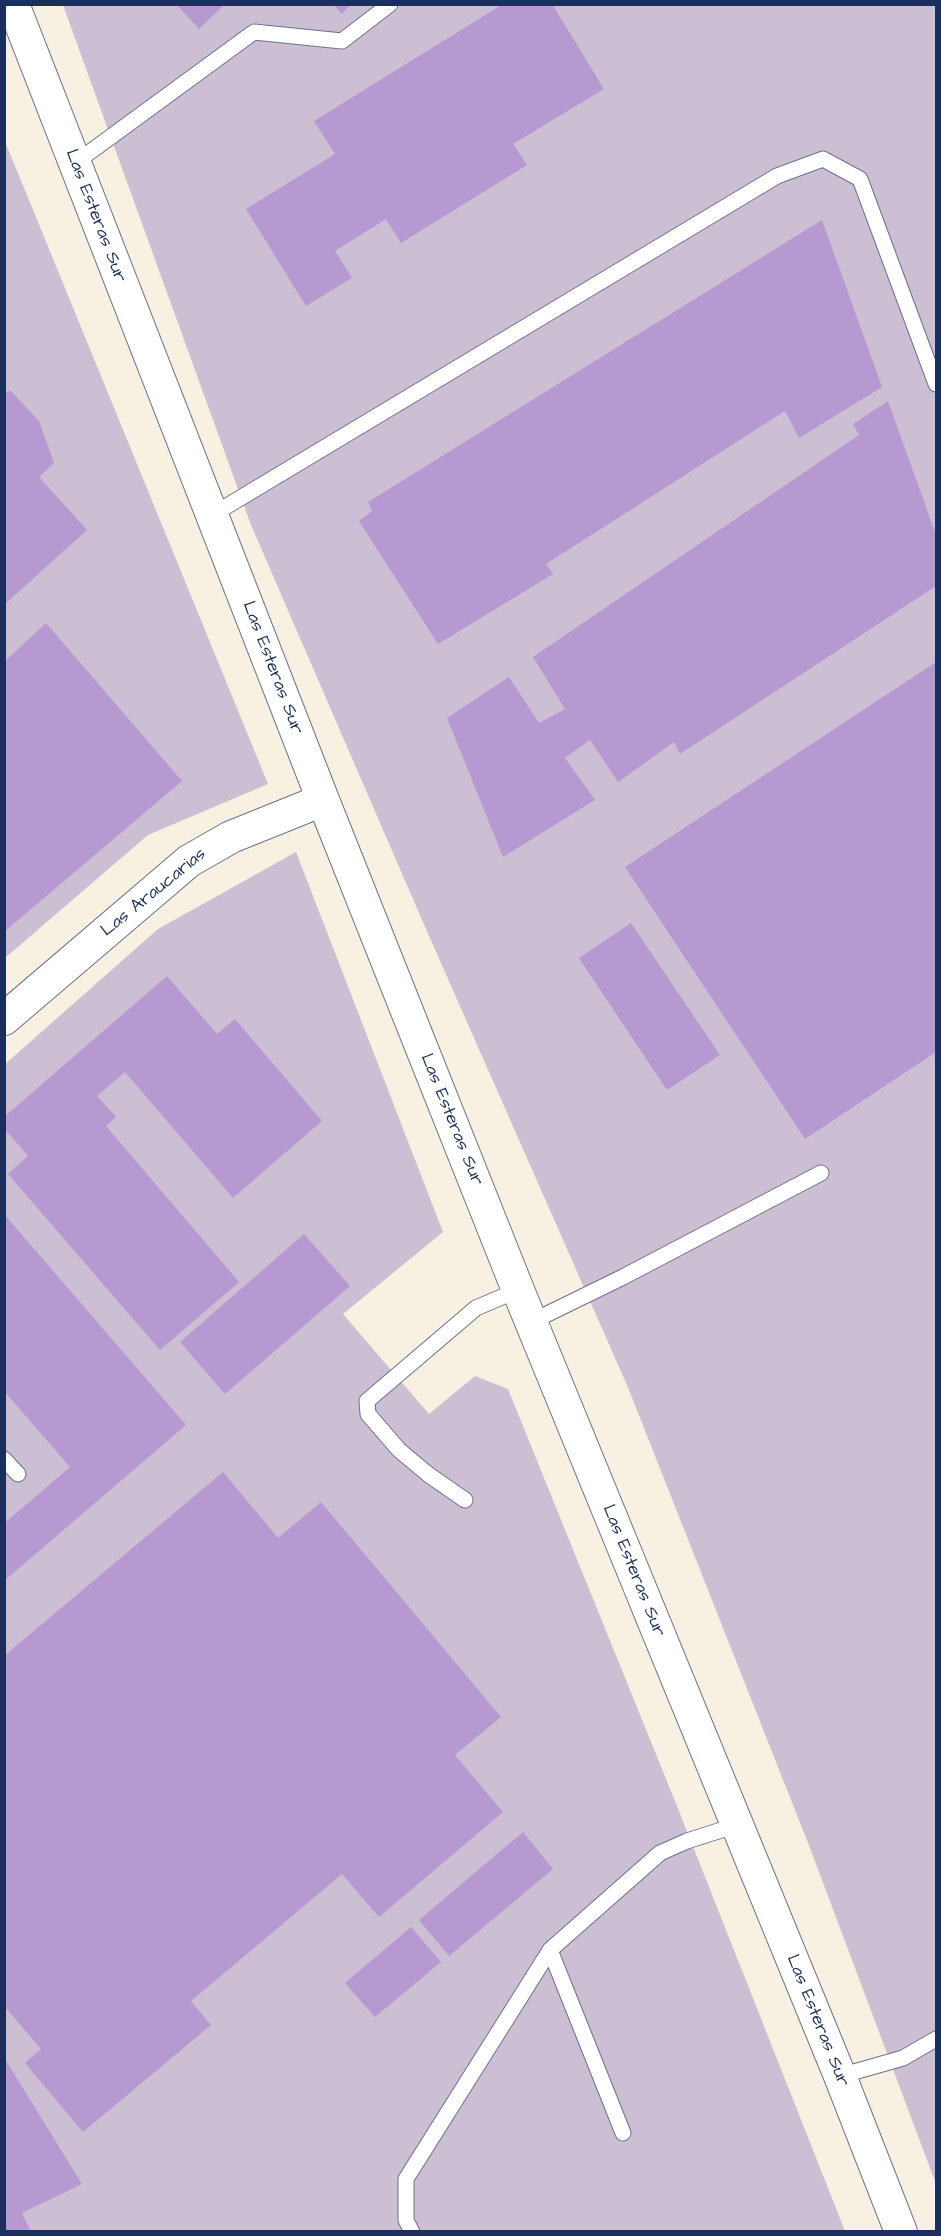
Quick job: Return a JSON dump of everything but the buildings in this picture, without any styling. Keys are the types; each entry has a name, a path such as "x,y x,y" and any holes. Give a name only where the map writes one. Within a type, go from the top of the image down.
{"street":[{"name":"Las Esteras Sur","path":"13,4 323,800 518,1290 840,2076 901,2232"},
{"name":"Las Araucarias","path":"4,1019 189,861 231,837 323,800"}],"lane":[{"path":"75,164 254,32 342,41 390,4"},
{"path":"213,515 777,176 823,159 860,179 936,384"},
{"path":"531,1322 623,1277 821,1173"},
{"path":"465,1500 429,1475 399,1450 368,1414 367,1401 476,1308 518,1290"},
{"path":"4,1459 18,1474"},
{"path":"412,2232 406,2220 406,2179 550,1950 660,1853 687,1841 737,1825"},
{"path":"550,1950 623,2133"},
{"path":"840,2076 903,2058 936,2039"}],"shaded area":[{"path":"63,5 936,5 936,2184 810,1848 627,1385 251,525"},
{"path":"4,139 268,784 148,835 5,958"},
{"path":"296,852 443,1232 343,1314 429,1414 475,1376 508,1389 677,1806 845,2231 5,2231 4,1065 158,929"}]}
